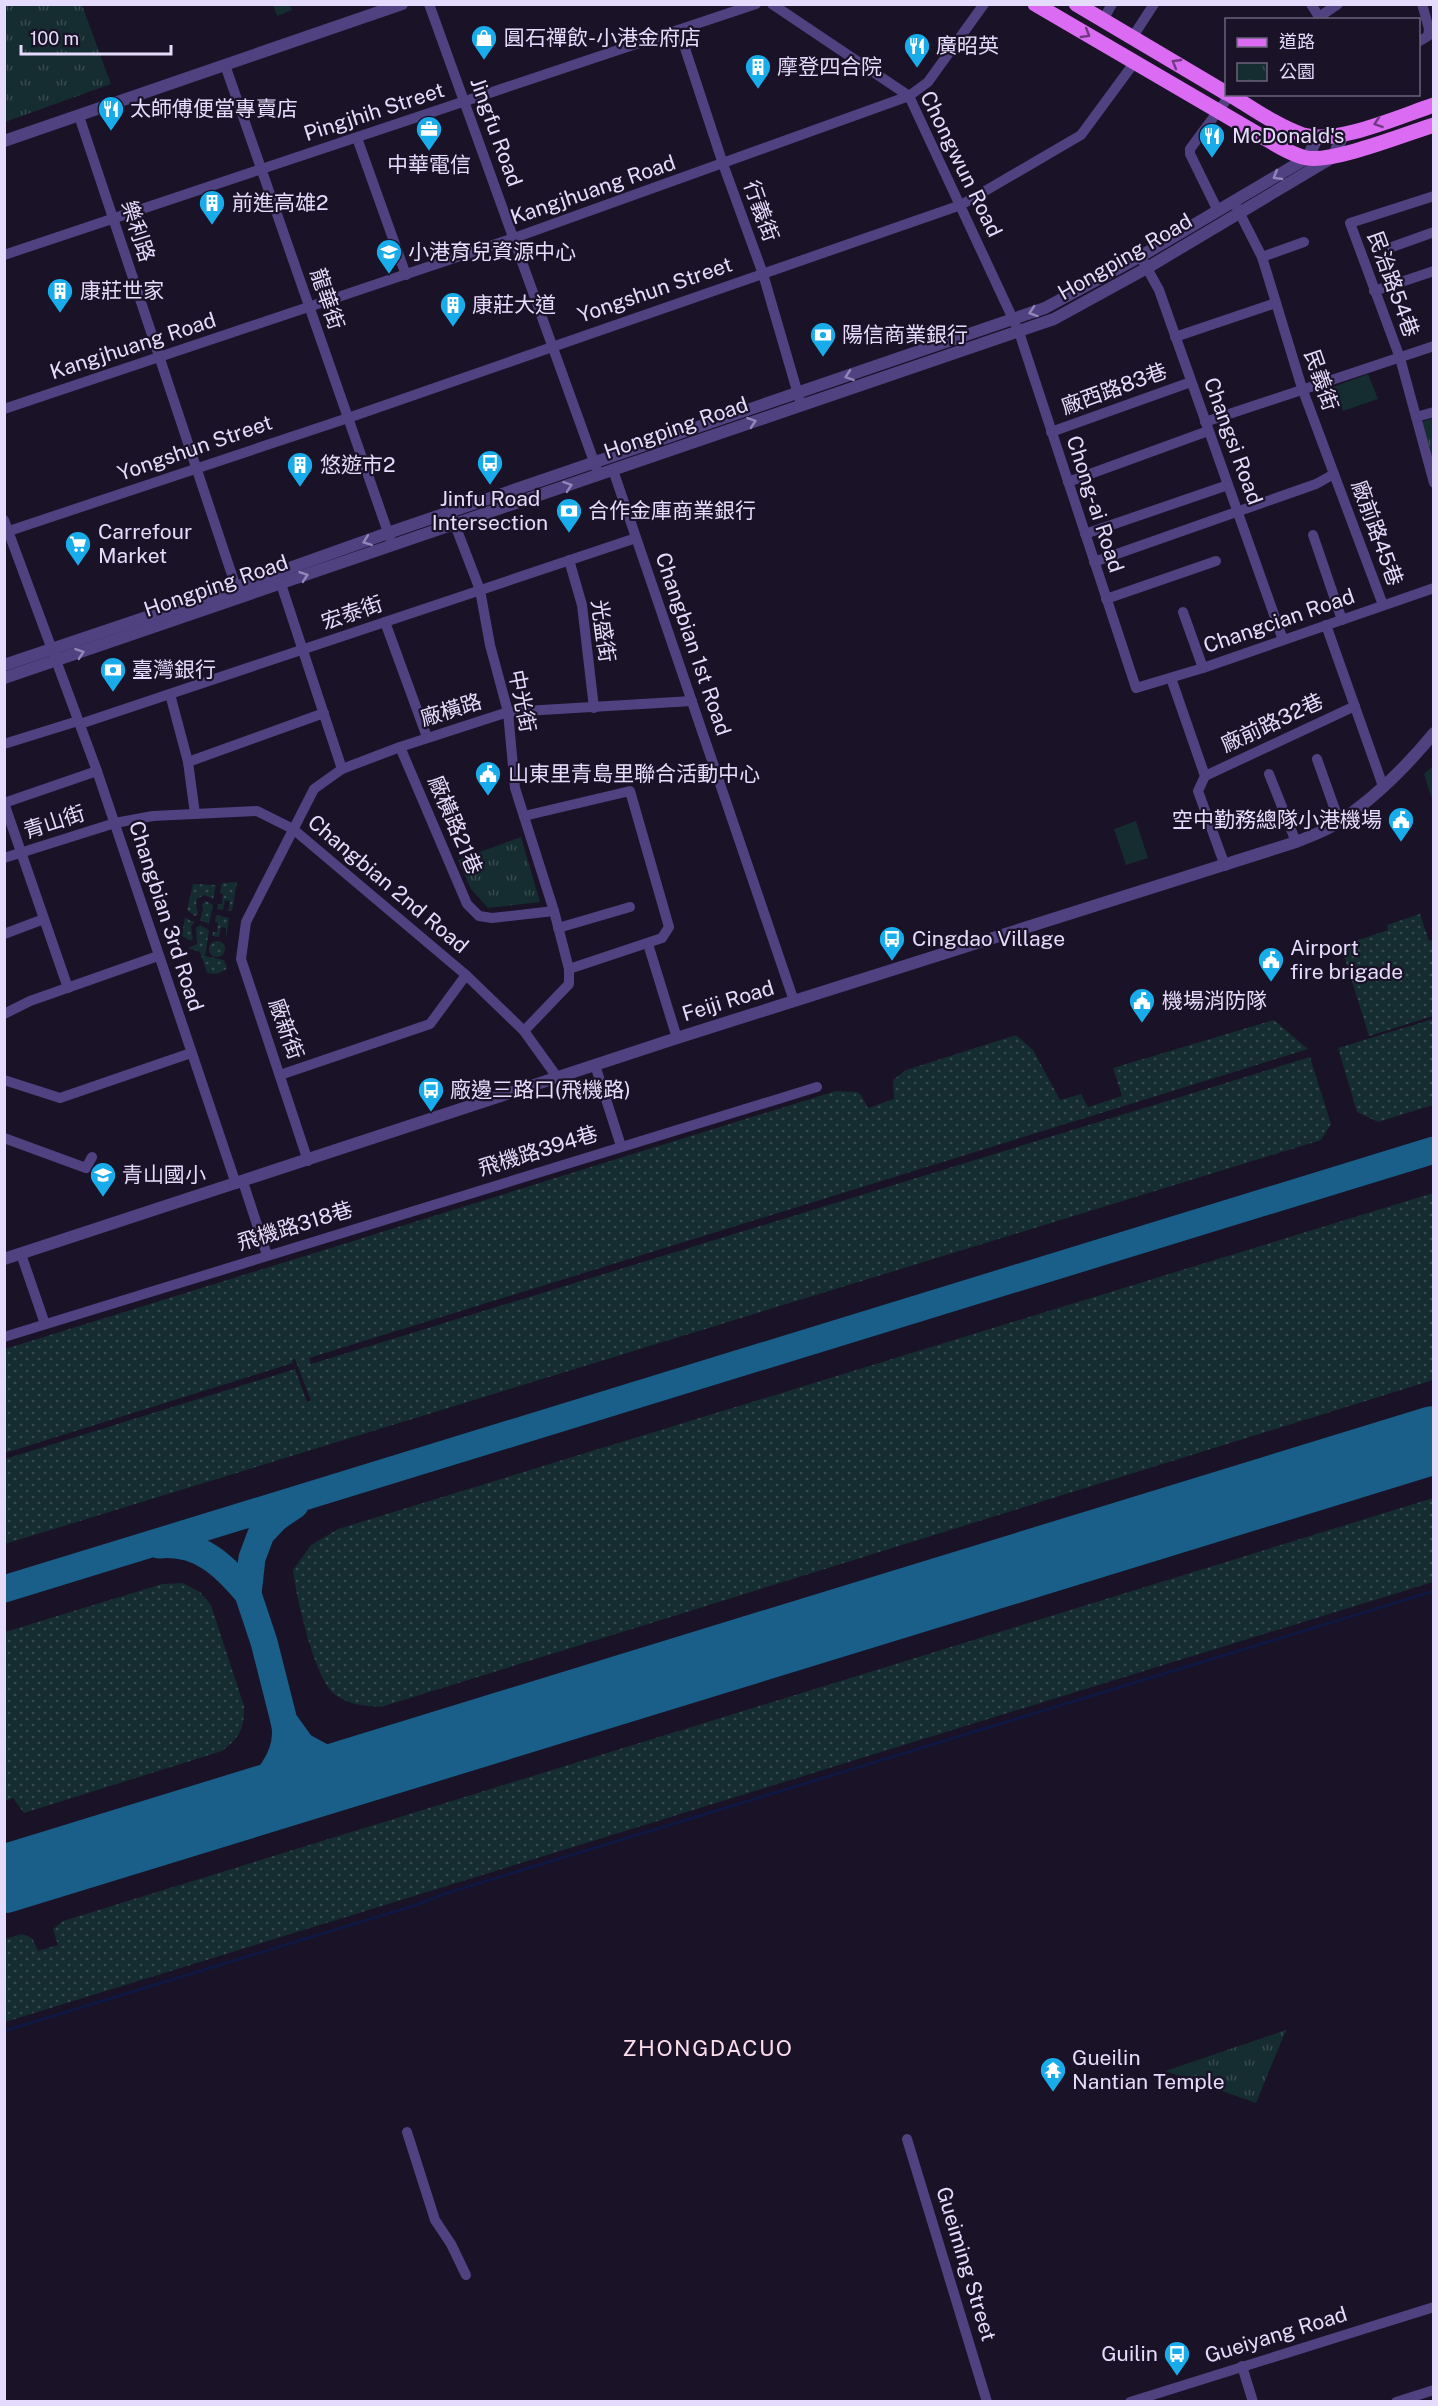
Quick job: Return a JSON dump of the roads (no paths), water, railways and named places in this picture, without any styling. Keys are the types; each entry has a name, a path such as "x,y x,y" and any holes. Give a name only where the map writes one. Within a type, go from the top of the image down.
{"main road":[{"path":"1035,4 1288,152 1307,158 1333,157 1434,125"},
{"path":"1076,4 1225,92"},
{"path":"1231,96 1283,126 1304,135 1318,137 1343,135 1434,105"}],"street":[{"path":"4,141 402,4"},
{"name":"Jingfu Road","path":"429,4 599,476"},
{"name":"Pingjhih Street","path":"4,255 756,4"},
{"name":"Chongwun Road","path":"772,4 909,96 1019,332"},
{"name":"Kangjhuang Road","path":"4,409 513,238 909,96 928,82 984,4"},
{"path":"1102,20 1112,4"},
{"path":"1132,38 1154,4"},
{"path":"1311,4 1320,18 1338,4"},
{"path":"1420,41 1428,36 1432,28 1422,4"},
{"name":"行義街","path":"679,30 723,164 763,274 799,400"},
{"name":"Yongshun Street","path":"9,531 348,418 961,205 1081,135 1134,63"},
{"name":"龍華街","path":"225,66 390,539"},
{"path":"1218,211 1190,154 1190,148 1219,111 1227,96"},
{"name":"樂利路","path":"79,116 238,593"},
{"path":"1333,157 1343,135"},
{"path":"1307,158 1318,137"},
{"path":"357,138 406,275"},
{"name":"Hongping Road","path":"4,678 54,656 390,539 454,525 599,476 1061,301 1241,213 1333,157"},
{"name":"Hongping Road","path":"238,593 281,584 450,512 595,463 1019,332 1067,313 1218,211 1307,158"},
{"name":"民治路54巷","path":"1433,481 1400,358 1350,223 1434,196"},
{"name":"民義街","path":"1234,202 1262,257 1302,388 1334,474"},
{"path":"1392,247 1434,232"},
{"path":"1262,257 1304,242"},
{"name":"Changsi Road","path":"1144,262 1159,290 1283,640"},
{"path":"1374,291 1434,271"},
{"path":"1175,337 1276,303"},
{"name":"Chong-ai Road","path":"1019,332 1136,688"},
{"path":"1068,483 1302,388 1434,346"},
{"name":"廠西路83巷","path":"1051,432 1191,382"},
{"path":"1416,417 1434,412"},
{"name":"Changbian 1st Road","path":"613,470 794,1001"},
{"path":"1094,562 1316,484 1334,474"},
{"name":"廠前路45巷","path":"1334,474 1383,606"},
{"path":"1085,534 1228,485"},
{"name":"中光街","path":"450,512 480,590 490,645 508,712 515,788 554,910 569,969"},
{"name":"Changbian 3rd Road","path":"4,520 97,771 191,1053 267,1255"},
{"path":"1313,536 1342,620"},
{"name":"宏泰街","path":"4,744 170,694 636,538"},
{"name":"光盛街","path":"569,560 582,605 594,708"},
{"path":"1106,599 1216,561"},
{"path":"281,584 342,769"},
{"name":"Changcian Road","path":"1136,688 1203,668 1434,588"},
{"path":"1183,612 1203,668"},
{"path":"385,622 427,737"},
{"name":"廠前路32巷","path":"1326,625 1383,786"},
{"name":"Hongping Road","path":"4,665 54,656"},
{"path":"1171,678 1205,776 1198,791 1225,866"},
{"path":"170,694 188,762 195,814"},
{"name":"廠橫路","path":"294,829 314,789 342,769 427,737 508,712 692,701"},
{"name":"廠前路32巷","path":"1205,776 1355,706"},
{"path":"188,762 324,713"},
{"name":"Feiji Road","path":"4,1259 308,1161 676,1038 1296,842 1339,821 1413,759 1434,733"},
{"name":"廠橫路21巷","path":"400,747 467,904 479,916 492,918 554,910"},
{"path":"1317,759 1339,821"},
{"path":"68,988 4,803 97,771"},
{"path":"1269,774 1296,842"},
{"path":"524,816 630,791 669,920 667,933 662,938 569,969 569,984 524,1031"},
{"name":"Changbian 2nd Road","path":"115,823 153,816 258,812 294,829 466,975 524,1031 557,1077"},
{"name":"青山街","path":"4,858 115,823"},
{"name":"廠新街","path":"294,829 246,922 241,959 280,1075 430,1024 466,975"},
{"path":"558,928 630,907"},
{"path":"4,934 44,919"},
{"path":"648,944 676,1038"},
{"path":"4,1014 30,1001 158,956"},
{"path":"5,1083 60,1098 191,1053"},
{"path":"595,1065 621,1146"},
{"path":"280,1075 308,1161"},
{"name":"飛機路394巷","path":"467,1194 817,1088"},
{"path":"4,1138 86,1168 92,1156"},
{"name":"飛機路318巷","path":"4,1337 467,1194"},
{"path":"21,1254 45,1324"},
{"path":"407,2132 435,2220 451,2244 466,2275"},
{"name":"Gueiming Street","path":"908,2139 987,2402"},
{"name":"Gueiyang Road","path":"1130,2402 1434,2307"},
{"path":"1242,2366 1253,2402"},
{"path":"1396,2402 1434,2390"}],"waterway":[{"path":"4,2031 1434,1591"}],"place":[{"name":"圓石禪飲-小港金府店","path":"484,61"},
{"name":"廣昭英","path":"917,69"},
{"name":"摩登四合院","path":"758,90"},
{"name":"太師傅便當專賣店","path":"111,132"},
{"name":"中華電信","path":"429,152"},
{"name":"McDonald's","path":"1212,159"},
{"name":"前進高雄2","path":"212,226"},
{"name":"小港育兒資源中心","path":"389,275"},
{"name":"康莊世家","path":"60,314"},
{"name":"康莊大道","path":"453,328"},
{"name":"陽信商業銀行","path":"823,358"},
{"name":"Jinfu Road Intersection","path":"490,486"},
{"name":"悠遊市2","path":"300,488"},
{"name":"合作金庫商業銀行","path":"569,534"},
{"name":"Carrefour Market","path":"78,567"},
{"name":"臺灣銀行","path":"113,693"},
{"name":"山東里青島里聯合活動中心","path":"488,797"},
{"name":"空中勤務總隊小港機場","path":"1401,843"},
{"name":"Cingdao Village","path":"892,962"},
{"name":"Airport fire brigade","path":"1271,983"},
{"name":"機場消防隊","path":"1142,1024"},
{"name":"廠邊三路口(飛機路)","path":"431,1113"},
{"name":"青山國小","path":"103,1198"},
{"name":"Gueilin Nantian Temple","path":"1053,2093"},
{"name":"Guilin","path":"1177,2377"}],"district":[{"name":"ZHONGDACUO","path":"708,2048"}]}
